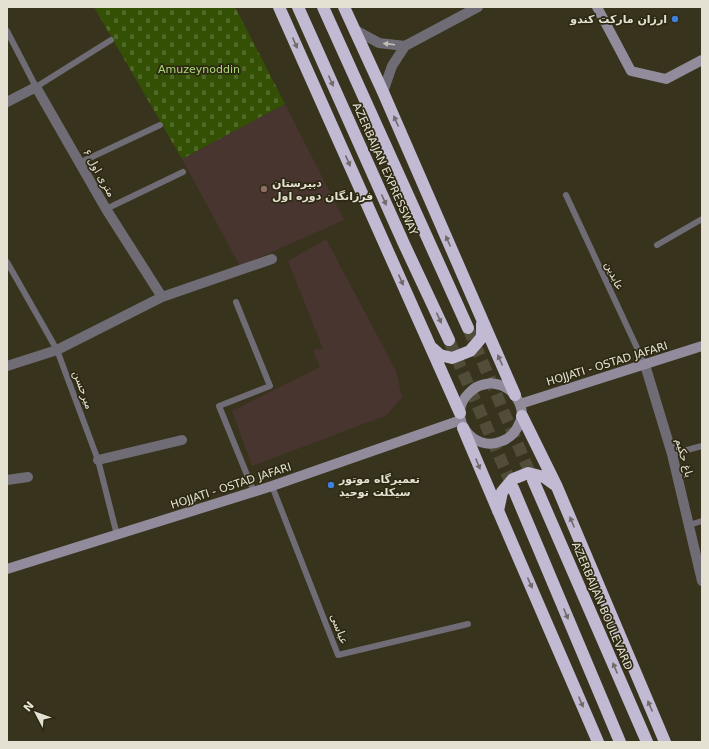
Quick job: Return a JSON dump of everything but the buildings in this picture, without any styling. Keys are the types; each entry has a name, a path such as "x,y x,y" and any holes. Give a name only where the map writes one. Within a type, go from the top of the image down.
{"highway":[{"path":"279,7 430,346 462,420 498,511 598,742"},
{"name":"AZERBAIJAN EXPRESSWAY","path":"298,7 404,244 449,340"},
{"name":"AZERBAIJAN EXPRESSWAY","path":"323,7 468,328"},
{"path":"344,7 383,92 517,400"},
{"path":"430,346 440,355 452,358 470,352 482,337 482,318"},
{"path":"522,416 557,487 665,742"},
{"path":"498,511 502,492 513,479 528,473 544,477 557,487"},
{"name":"AZERBAIJAN BOULEVARD","path":"533,480 647,742"},
{"path":"513,488 620,742"}],"main road":[{"path":"597,7 631,71 666,79 702,60"},
{"name":"HOJJATI - OSTAD JAFARI","path":"517,400 644,365 702,346"},
{"path":"482,385 500,385 508,389 517,400 522,416 517,429 508,439 496,444 483,443 471,438 462,420 462,404 466,395 473,389 482,385"},
{"name":"HOJJATI - OSTAD JAFARI","path":"7,569 254,492 462,420"}],"street":[{"path":"383,92 392,66 405,46 478,7"},
{"path":"355,30 379,42 405,46"},
{"path":"7,102 36,87"},
{"name":"۶ متری اول","path":"36,87 106,209 162,297"},
{"path":"7,366 57,350 162,297 272,259"},
{"name":"باغ حکیم","path":"644,365 672,454 702,581"},
{"path":"98,460 182,440"},
{"path":"7,480 28,477"}],"lane":[{"path":"7,31 36,87 111,40"},
{"path":"79,163 160,125"},
{"path":"106,209 183,172"},
{"name":"عابدین","path":"566,195 644,365"},
{"path":"657,245 702,219"},
{"name":"میرحسن","path":"7,262 57,350 98,460 117,535"},
{"path":"236,302 270,386 219,406 254,492"},
{"path":"672,454 702,446"},
{"name":"عباسی","path":"272,486 338,655 468,624"},
{"path":"689,525 702,521"}],"shaded area":[{"name":"دبیرستان فرزانگان دوره اول","path":"285,104 344,220 240,266 182,159"},
{"path":"326,239 396,371 402,397 387,415 252,466 232,411 320,367 313,350 323,349 288,261"}],"green space":[{"name":"Amuzeynoddin","path":"94,7 235,7 285,104 182,159"}],"tunnel":[{"path":"468,328 533,480"},
{"path":"449,340 513,488"}],"place":[{"name":"ارزان مارکت کندو","path":"675,19"},
{"name":"دبیرستان فرزانگان دوره اول","path":"264,189"},
{"name":"تعمیرگاه موتور سیکلت توحید","path":"331,485"}]}
